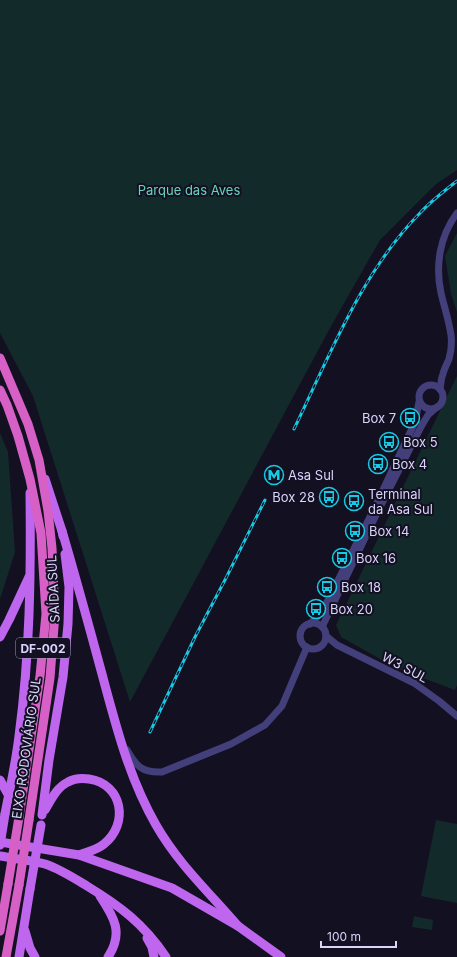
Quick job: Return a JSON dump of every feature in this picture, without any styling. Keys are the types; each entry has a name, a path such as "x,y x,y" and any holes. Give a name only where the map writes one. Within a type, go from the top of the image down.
{"highway":[{"name":"EIXO RODOVIÁRIO SUL","path":"0,358 28,424 39,460 48,511 52,548 55,614 50,678 19,885 6,957"},
{"name":"EIXO RODOVIÁRIO SUL","path":"0,390 13,424 30,479 41,533 46,614 40,676 0,932"}],"main road":[{"name":"SAÍDA SUL","path":"19,957 41,825 49,760 63,677 68,624 69,587 62,531 39,460"},
{"name":"SAÍDA SUL","path":"0,845 19,737 24,688 31,572 30,479"},
{"path":"62,531 119,736 132,776 156,824 172,851 222,914"},
{"path":"0,637 31,572"},
{"path":"42,815 51,799 68,781 81,778 94,780 105,784 112,791 117,799 120,812 113,834 104,844 79,855"},
{"path":"0,780 9,796"},
{"path":"0,842 79,855 172,888 222,914 281,957"},
{"path":"0,856 46,864 97,892 117,905 137,921 152,937 166,957"},
{"path":"97,892 111,912 115,922 116,935 113,950 108,957"},
{"path":"137,921 149,942 154,957"},
{"path":"24,928 30,948 35,957"}],"street":[{"path":"440,389 451,347 451,335 440,291 439,255 443,239 457,213"},
{"path":"310,624 319,625 326,636 322,645 315,649 307,647 302,642 301,633 303,629 322,612 374,509 415,422 419,402 419,392 443,373"},
{"path":"322,628 378,511 422,425 428,415 441,403 443,398 440,389 431,384"},
{"path":"419,402 422,406 427,408 432,409 437,407"},
{"name":"W3 SUL","path":"326,636 337,645 414,683 457,716"},
{"name":"W3 SUL","path":"322,645 337,645"},
{"path":"119,736 133,762 146,770 153,772 162,772 231,744 265,725 282,706 307,647"}],"green space":[{"name":"Parque das Aves","path":"0,0 457,0 457,170 435,185 380,240 330,328 130,702 33,396 0,333"},
{"path":"457,233 457,312 451,294 445,256"},
{"path":"457,376 457,685 455,690 396,668 341,637 336,625"},
{"path":"0,433 8,452 15,552 0,599"},
{"path":"436,820 457,824 457,903 421,896"},
{"path":"414,916 433,920 432,930 412,927"}],"railway":[{"path":"294,429 348,316 380,262 399,236 420,213 433,200 457,181"},
{"path":"150,732 195,637 265,500"}],"place":[{"name":"Box 7","path":"410,418"},
{"name":"Box 5","path":"389,442"},
{"name":"Box 4","path":"378,464"},
{"name":"Asa Sul","path":"274,475"},
{"name":"Box 28","path":"329,497"},
{"name":"Terminal da Asa Sul","path":"354,501"},
{"name":"Box 14","path":"355,531"},
{"name":"Box 16","path":"342,558"},
{"name":"Box 18","path":"327,587"},
{"name":"Box 20","path":"316,609"}]}
